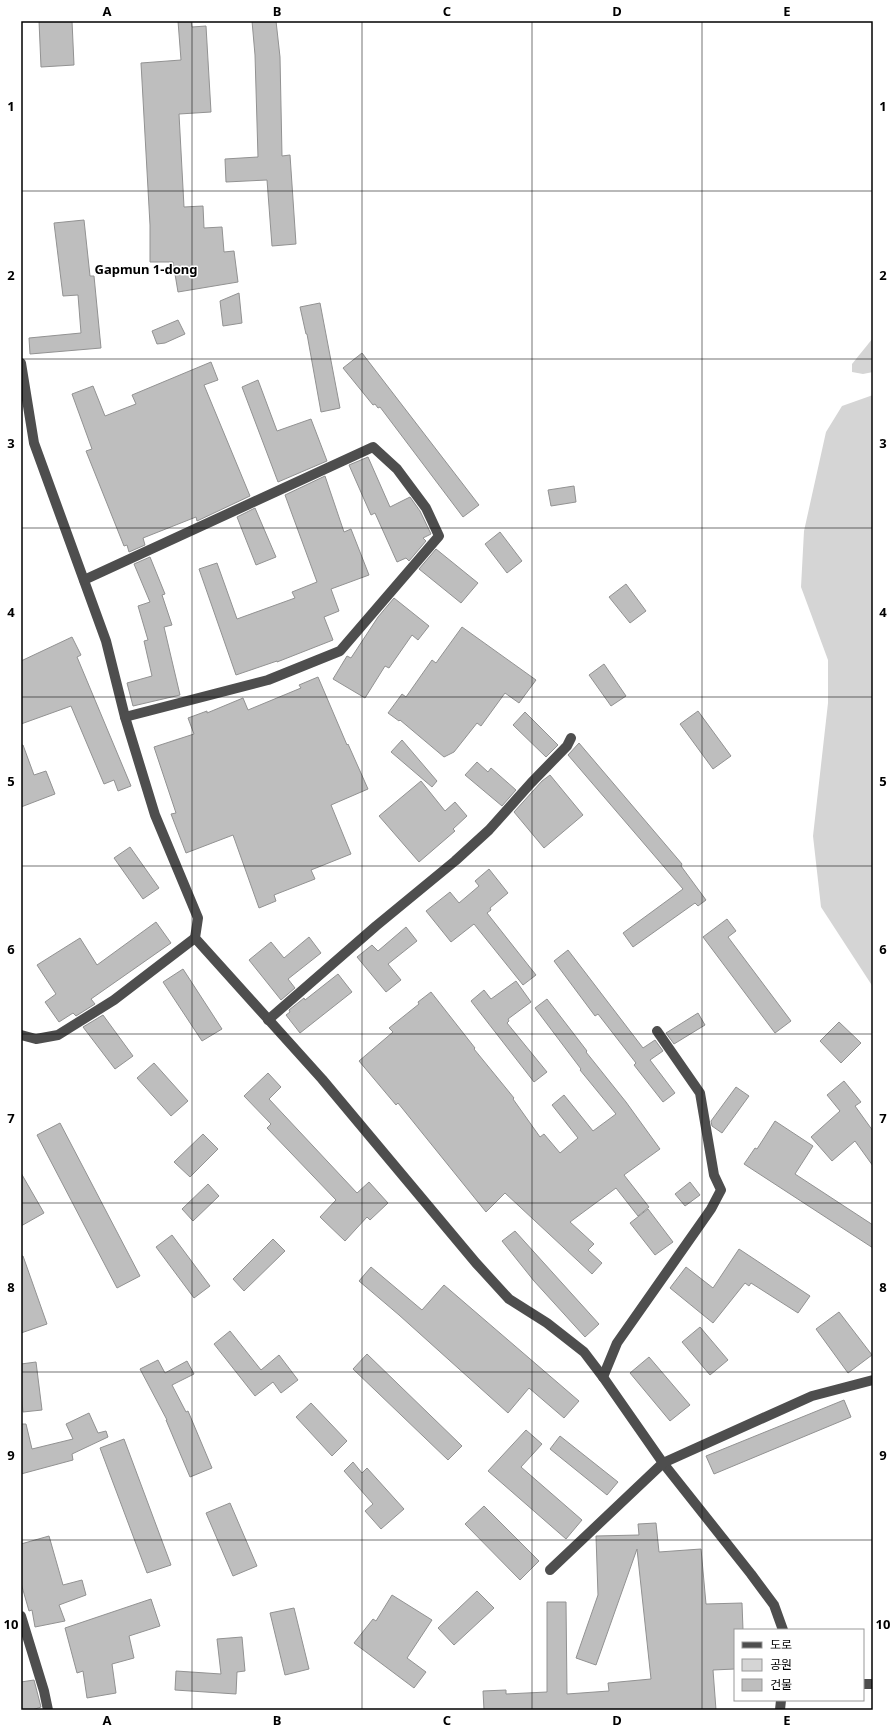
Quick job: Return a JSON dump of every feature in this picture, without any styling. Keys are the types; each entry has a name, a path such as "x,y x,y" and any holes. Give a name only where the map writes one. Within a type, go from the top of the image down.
{"street":[{"path":"21,363 34,443 106,641 125,717 156,815 198,918 194,938 114,1000 58,1035 36,1039 21,1035"},
{"path":"84,580 373,447 397,469 426,508 439,536 340,651 268,680 125,717"},
{"path":"268,1020 376,926 455,861 489,830 531,783 567,746 571,738"},
{"path":"194,938 322,1079 476,1263 504,1294 509,1299 547,1323 584,1352 663,1463 774,1605 783,1629"},
{"path":"603,1377 617,1344 711,1209 721,1190 714,1175 700,1094 657,1031"},
{"path":"550,1570 663,1463 812,1396 873,1380"},
{"path":"21,1616 44,1691 48,1710"}],"green space":[{"path":"873,338 873,372 863,374 852,372 852,364"},
{"path":"873,395 873,987 821,907 813,836 828,703 828,660 801,587 804,531 826,432 842,406"}],"building":[{"path":"39,21 72,21 74,65 41,67"},
{"path":"178,21 191,21 192,27 206,26 211,112 179,114 184,207 203,206 204,228 222,227 224,252 234,251 238,282 178,292 173,262 150,262 150,225 141,63 181,60"},
{"path":"252,21 276,21 280,57 282,156 290,155 296,244 272,246 267,180 226,182 225,159 258,157 255,55"},
{"path":"84,220 90,276 94,276 101,348 30,354 29,338 81,333 78,295 63,296 54,223"},
{"path":"239,293 242,323 223,326 220,301"},
{"path":"320,303 340,408 321,412 307,334 300,307"},
{"path":"178,320 185,334 165,343 157,344 152,331"},
{"path":"362,353 479,505 463,517 380,407 378,408 375,404 373,405 343,368"},
{"path":"211,362 218,380 204,385 250,496 197,521 196,517 143,538 145,545 129,552 127,545 124,546 86,451 92,449 72,394 93,386 105,416 136,404 132,395"},
{"path":"258,380 277,431 311,419 327,461 278,482 242,387"},
{"path":"368,457 390,507 410,497 420,511 431,534 423,538 426,541 409,561 406,558 397,562 375,513 371,515 349,465"},
{"path":"325,476 344,532 351,529 369,575 331,589 339,611 324,617 333,640 277,662 236,675 199,569 217,563 237,619 295,598 292,592 317,582 285,495"},
{"path":"574,486 576,502 551,506 548,490"},
{"path":"255,508 276,557 256,565 237,517"},
{"path":"500,532 522,561 507,573 485,544"},
{"path":"436,549 478,583 461,603 419,569"},
{"path":"150,557 165,594 162,595 172,625 164,627 180,695 133,706 127,683 152,676 144,641 148,640 138,606 150,602 134,564"},
{"path":"626,584 646,611 630,623 609,597"},
{"path":"394,598 429,626 418,640 412,635 389,668 385,666 365,698 333,679 347,656 351,658 378,617"},
{"path":"462,627 536,680 519,703 505,693 481,726 477,723 454,752 444,757 400,720 399,721 388,713 402,694 406,697 432,660 436,663"},
{"path":"72,637 81,655 77,657 131,786 118,791 114,780 104,784 71,706 21,724 21,661"},
{"path":"604,664 626,696 611,706 589,675"},
{"path":"318,677 347,745 348,744 368,789 331,805 351,854 311,870 315,879 274,895 276,901 259,908 233,835 186,853 171,814 176,813 154,747 194,734 188,718 207,711 207,713 243,698 248,710 301,688 299,685"},
{"path":"698,711 731,756 713,769 680,724"},
{"path":"525,712 558,745 546,757 513,725"},
{"path":"402,740 437,781 432,787 391,752"},
{"path":"579,743 682,864 681,866 706,900 698,906 695,903 633,947 623,933 683,889 568,755"},
{"path":"21,745 23,745 34,775 46,771 55,794 21,807"},
{"path":"477,762 488,772 491,768 516,790 502,806 465,775"},
{"path":"550,775 583,815 544,848 514,812 542,781"},
{"path":"421,781 445,811 455,802 467,816 453,829 455,831 419,862 379,816"},
{"path":"130,847 159,888 143,899 114,858"},
{"path":"489,869 508,893 490,908 491,910 487,913 536,975 523,985 474,924 451,942 426,911 450,892 459,903 479,886 475,881"},
{"path":"727,919 736,931 728,937 791,1021 775,1033 703,937"},
{"path":"156,922 171,943 91,999 95,1004 76,1016 73,1013 59,1022 45,1002 56,994 37,965 80,938 97,965"},
{"path":"406,927 417,941 388,964 401,980 386,992 357,957 372,945 378,951"},
{"path":"309,937 321,953 288,979 295,988 281,1000 249,960 271,942 284,958"},
{"path":"568,950 643,1048 655,1040 663,1051 650,1060 675,1093 663,1102 634,1065 636,1063 598,1014 595,1016 554,961"},
{"path":"183,969 222,1029 202,1041 163,982"},
{"path":"338,974 352,992 300,1033 286,1015 290,1012 289,1010 304,998 305,1000"},
{"path":"516,981 531,1002 508,1019 509,1021 507,1023 547,1072 534,1082 471,1001 484,990 491,999"},
{"path":"431,992 475,1048 474,1049 514,1098 513,1099 540,1137 544,1134 560,1153 578,1138 552,1105 564,1095 593,1131 616,1114 580,1070 581,1069 535,1008 547,999 660,1149 624,1175 649,1207 638,1216 616,1188 570,1222 594,1244 588,1250 602,1263 592,1274 505,1193 486,1212 398,1103 396,1105 359,1061 393,1032 389,1028 419,1004 418,1002"},
{"path":"698,1013 705,1025 674,1044 666,1033"},
{"path":"103,1015 133,1056 115,1069 83,1027"},
{"path":"839,1022 861,1043 841,1063 820,1041"},
{"path":"154,1063 188,1101 171,1116 137,1078"},
{"path":"268,1073 281,1087 269,1099 357,1193 369,1182 388,1203 370,1220 367,1217 345,1241 320,1217 336,1200 267,1128 271,1124 244,1096"},
{"path":"844,1081 861,1102 855,1106 873,1131 873,1166 855,1141 832,1161 811,1137 840,1111 827,1095"},
{"path":"736,1087 749,1096 722,1133 712,1126 711,1121"},
{"path":"775,1121 813,1146 795,1174 873,1225 873,1248 744,1164 755,1148 757,1149"},
{"path":"60,1123 140,1276 117,1288 37,1135"},
{"path":"203,1134 218,1149 190,1177 174,1162"},
{"path":"21,1173 44,1213 21,1226"},
{"path":"690,1182 700,1195 685,1206 675,1194"},
{"path":"208,1184 219,1196 193,1221 182,1209"},
{"path":"648,1209 673,1242 655,1255 630,1223"},
{"path":"515,1231 599,1324 585,1337 534,1281 502,1241"},
{"path":"172,1235 210,1286 194,1298 156,1247"},
{"path":"273,1239 285,1251 244,1291 233,1279"},
{"path":"739,1249 810,1296 798,1313 751,1283 749,1286 745,1283 713,1323 670,1288 686,1267 713,1288"},
{"path":"21,1256 23,1256 47,1324 21,1333"},
{"path":"371,1267 422,1310 444,1285 579,1401 564,1418 529,1388 508,1413 359,1281"},
{"path":"839,1312 872,1355 848,1373 816,1329"},
{"path":"700,1327 728,1360 710,1375 682,1342"},
{"path":"230,1331 261,1370 279,1355 298,1380 281,1393 273,1382 255,1396 214,1344"},
{"path":"367,1354 462,1446 448,1460 353,1369"},
{"path":"649,1357 690,1405 670,1421 630,1373"},
{"path":"158,1360 165,1373 187,1361 194,1374 172,1385 186,1412 188,1411 212,1468 190,1477 167,1420 140,1369"},
{"path":"36,1362 42,1410 23,1412 21,1364"},
{"path":"844,1400 851,1417 714,1474 706,1456"},
{"path":"311,1403 347,1441 332,1456 296,1417"},
{"path":"89,1413 98,1433 106,1431 108,1437 72,1454 73,1460 21,1474 21,1424 26,1424 32,1449 73,1439 66,1424"},
{"path":"526,1430 542,1444 521,1467 582,1520 566,1539 488,1471"},
{"path":"560,1436 618,1482 607,1495 550,1449"},
{"path":"124,1439 171,1565 147,1573 100,1448"},
{"path":"353,1462 362,1473 367,1468 404,1509 381,1529 365,1511 373,1504 344,1471"},
{"path":"230,1503 257,1566 233,1576 206,1513"},
{"path":"484,1506 539,1561 520,1580 465,1524"},
{"path":"656,1523 659,1552 701,1549 706,1604 742,1603 743,1629 734,1629 734,1669 713,1670 716,1710 484,1710 483,1691 506,1690 506,1694 547,1692 547,1602 566,1602 567,1694 609,1691 608,1683 651,1679 637,1549 596,1665 576,1658 598,1595 596,1536 639,1535 638,1524"},
{"path":"49,1536 63,1585 82,1580 86,1595 59,1605 65,1621 35,1627 32,1610 29,1611 21,1583 21,1544"},
{"path":"477,1591 494,1608 454,1645 438,1628"},
{"path":"392,1595 432,1620 407,1658 426,1672 414,1688 354,1643 373,1619 376,1621"},
{"path":"151,1599 160,1626 129,1636 134,1658 112,1664 116,1693 87,1698 83,1671 77,1673 65,1628"},
{"path":"294,1608 309,1669 285,1675 270,1613"},
{"path":"242,1637 245,1671 237,1672 236,1694 175,1690 176,1671 221,1674 217,1639"},
{"path":"34,1680 41,1707 32,1710 21,1710 21,1682"}],"district":[{"name":"Gapmun 1-dong","path":"146,269"}]}
